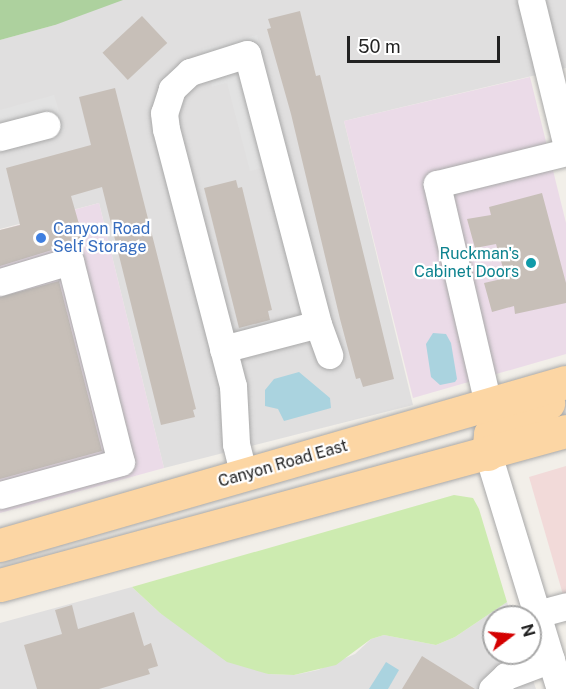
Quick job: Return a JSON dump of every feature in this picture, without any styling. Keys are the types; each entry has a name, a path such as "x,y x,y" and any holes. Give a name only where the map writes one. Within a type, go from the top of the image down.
{"main road":[{"name":"Canyon Road East","path":"0,544 566,382"},
{"path":"488,454 486,443 495,430 566,394"},
{"path":"0,585 566,431"}],"street":[{"path":"531,0 555,50 566,142"},
{"path":"244,475 236,444 233,386 164,113 172,89 180,80 202,66 247,54 318,324 329,355"},
{"path":"0,137 46,125"},
{"path":"488,404 437,184 566,152"},
{"path":"0,282 70,261 121,462 0,495"},
{"path":"223,349 318,324"},
{"path":"488,454 534,605"},
{"path":"542,613 566,606"},
{"path":"542,630 560,689"},
{"path":"492,689 506,676 551,659"}],"shaded area":[{"path":"49,0 566,0 566,68 344,121 413,405 164,468 99,203 0,229 0,40 55,25"},
{"path":"257,35 290,161 250,171 227,83 212,87 202,49"},
{"path":"530,77 566,223 566,354 413,398 344,121"},
{"path":"54,95 65,131 0,149 0,110"},
{"name":"Canyon Road Self Storage","path":"99,203 164,468 0,513 0,230"},
{"path":"566,466 566,605 529,477"},
{"path":"132,587 160,613 268,674 294,675 318,670 355,654 371,639 384,635 436,645 455,637 482,619 482,665 528,665 536,689 0,689 0,623"}],"green space":[{"path":"0,0 123,0 55,25 0,40"},
{"path":"454,495 473,498 479,509 507,602 503,605 482,605 482,619 455,637 436,645 384,635 371,639 336,665 294,675 268,674 227,662 160,613 132,587"}],"water":[{"path":"433,333 446,334 451,343 457,379 455,382 440,385 431,377 426,344"},
{"path":"299,372 330,398 331,408 284,421 278,409 265,406 265,390 274,379"},
{"path":"386,662 399,670 388,689 369,689"}],"building":[{"path":"300,11 316,76 320,75 394,379 363,387 360,378 356,379 291,114 267,29 271,28 268,19"},
{"path":"142,16 167,43 128,80 103,53"},
{"path":"115,88 196,409 193,410 195,417 161,425 102,187 71,196 85,245 65,246 0,266 0,230 20,225 6,168 91,145 79,97"},
{"path":"236,180 238,188 242,187 272,310 268,311 270,320 239,328 204,188"},
{"name":"Ruckman's Cabinet Doors","path":"542,193 566,283 566,303 515,314 514,306 492,312 484,283 506,278 496,244 475,248 467,219 491,215 489,207"},
{"path":"59,281 102,451 0,479 0,297"},
{"path":"72,605 78,629 134,612 144,646 151,643 158,666 148,669 150,674 99,689 37,689 24,645 62,634 55,610"},
{"path":"422,656 475,689 402,689"}],"place":[{"name":"Canyon Road Self Storage","path":"41,238"},
{"name":"Ruckman's Cabinet Doors","path":"531,263"}]}
